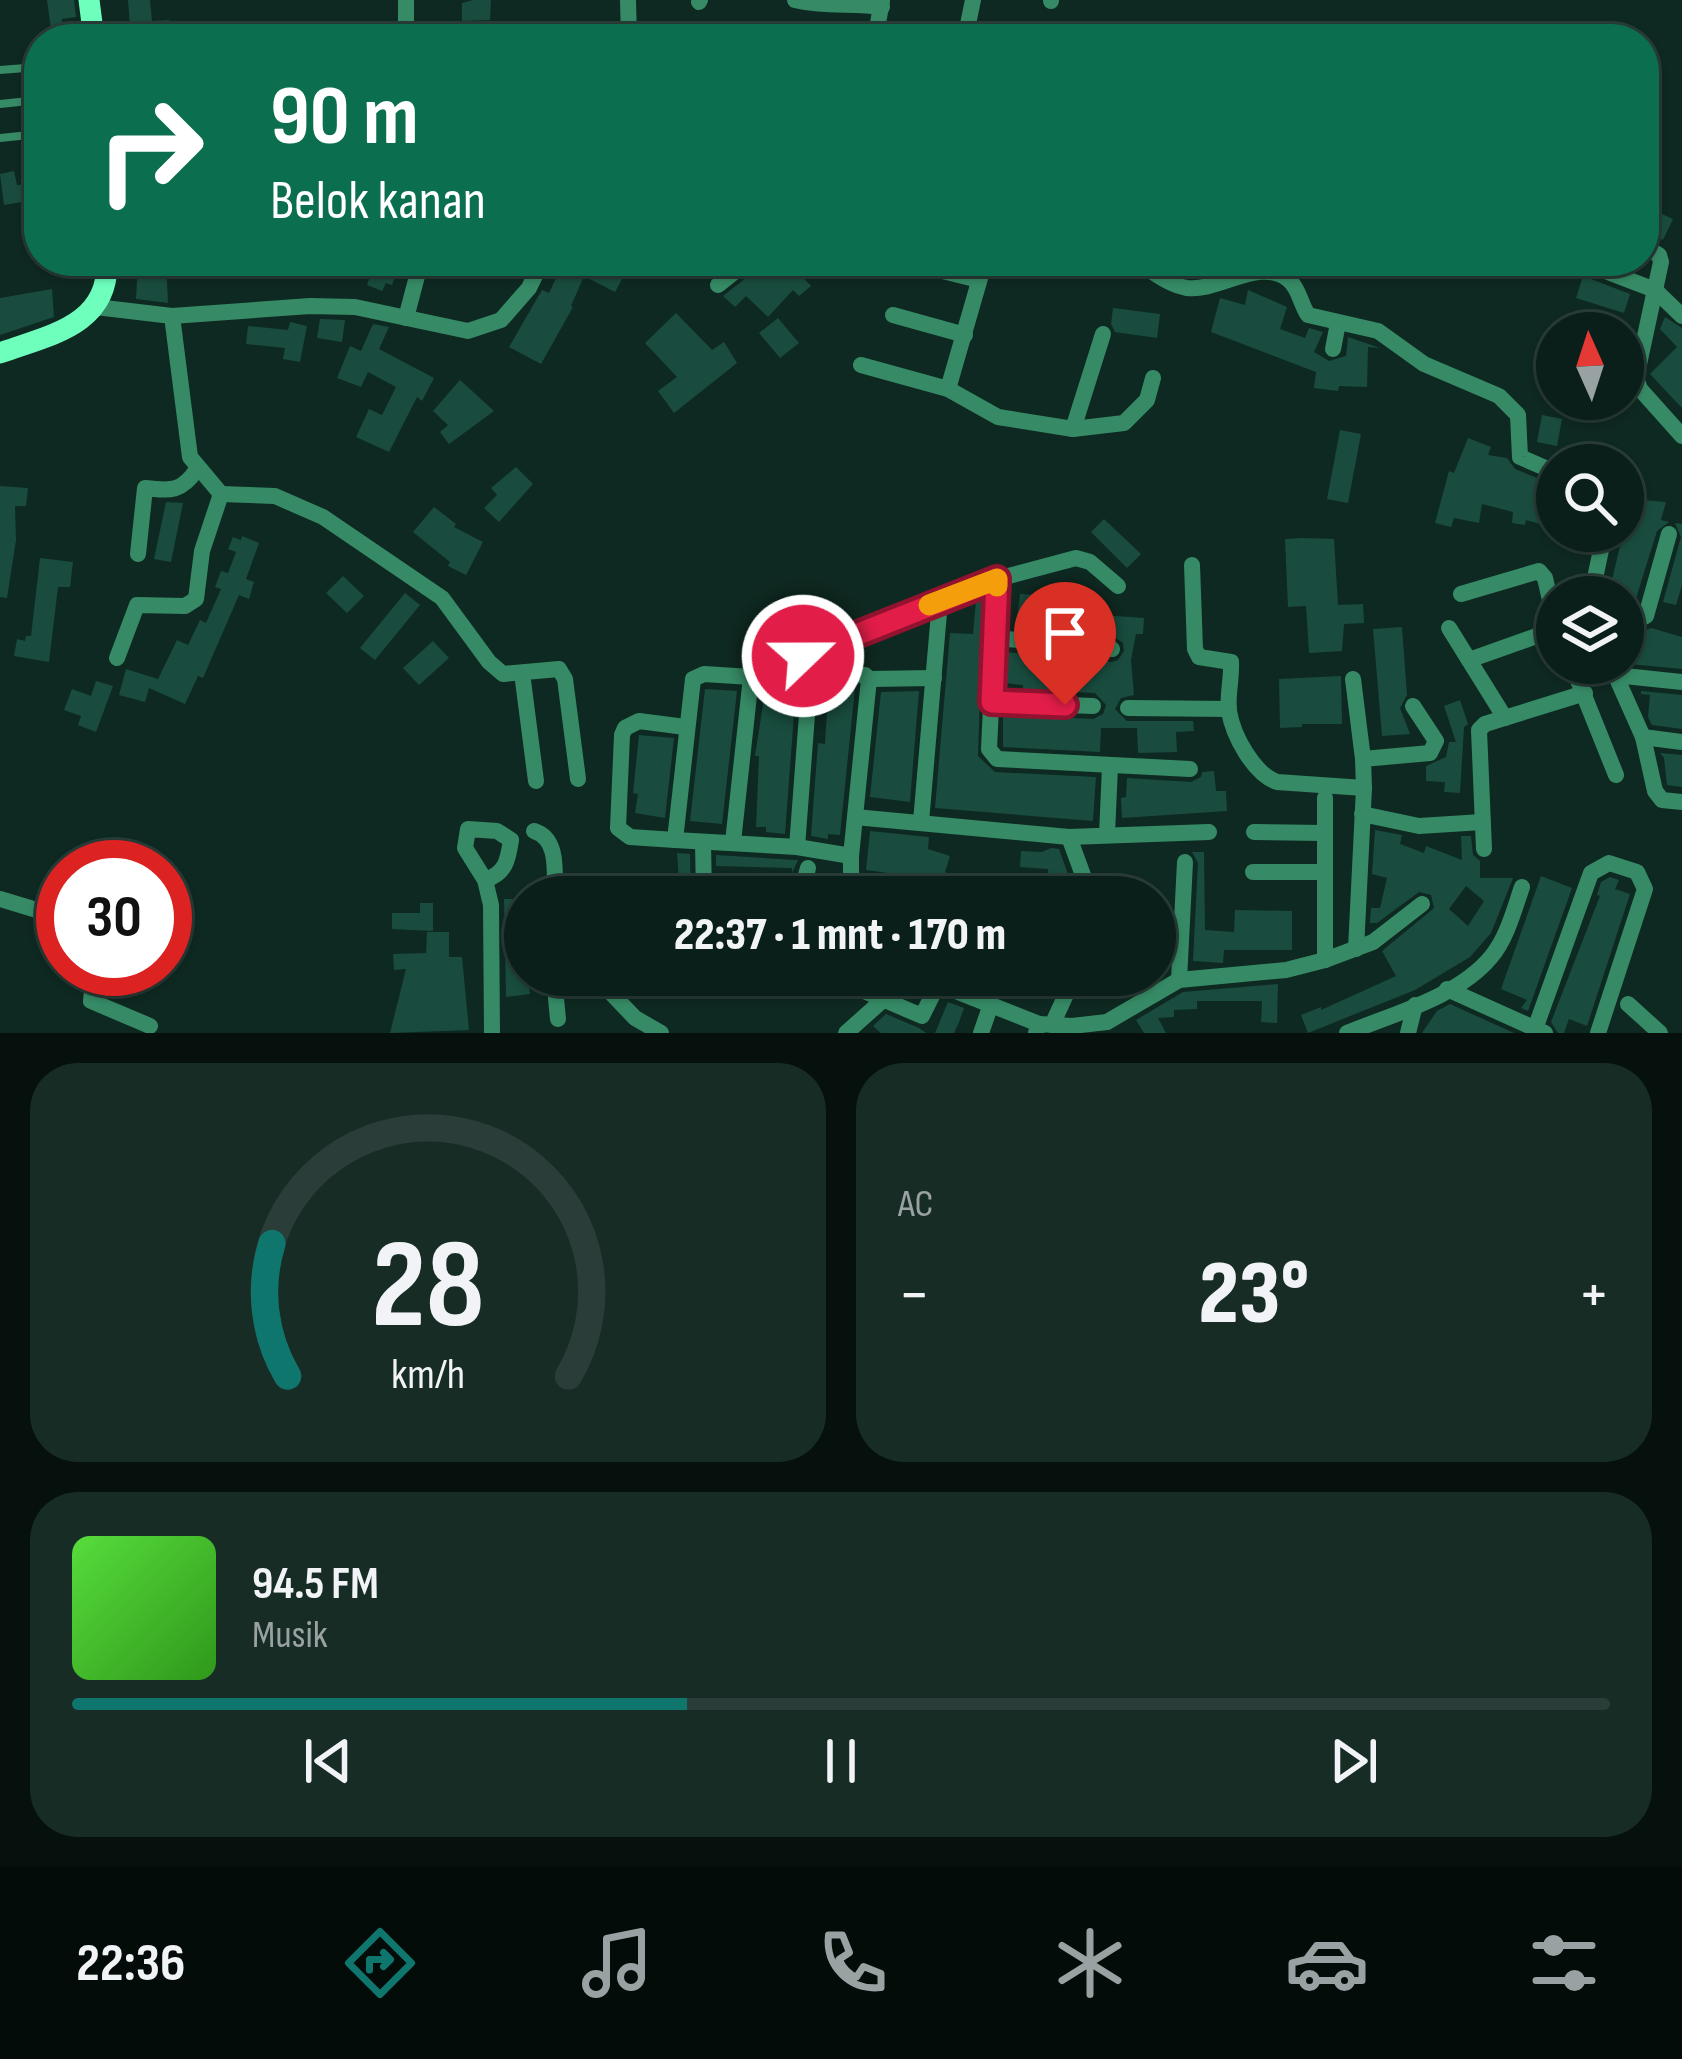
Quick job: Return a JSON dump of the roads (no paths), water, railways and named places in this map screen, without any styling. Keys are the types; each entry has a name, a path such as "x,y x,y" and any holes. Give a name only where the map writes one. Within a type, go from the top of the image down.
{"main road":[{"path":"0,353 72,327 96,308 103,276"}],"street":[{"path":"795,0 818,6 882,3"},
{"path":"406,318 417,276"},
{"path":"96,308 172,316 355,307 469,331 501,320 535,276"},
{"path":"718,285 729,276"},
{"path":"964,276 980,280"},
{"path":"948,389 981,276"},
{"path":"1159,276 1193,289 1247,276"},
{"path":"1282,276 1294,284 1308,315 1378,331 1424,364 1499,396 1518,415 1520,457 1536,464"},
{"path":"1618,276 1655,290 1682,316"},
{"path":"1657,276 1636,378 1682,436"},
{"path":"893,315 965,335"},
{"path":"172,316 190,457 196,469 221,494 275,496 323,518 442,598 503,674 559,670 565,679 578,779"},
{"path":"1334,349 1338,322"},
{"path":"1073,429 1103,334"},
{"path":"861,365 948,389 998,417 1073,429 1124,423 1147,400 1153,378"},
{"path":"138,554 145,488 173,492 186,485 196,469"},
{"path":"117,658 137,605 185,606 196,599 202,551 221,494"},
{"path":"1644,617 1669,534"},
{"path":"675,840 692,679 704,674 751,677 997,579 1076,558 1090,562 1118,586"},
{"path":"1192,565 1195,650 1199,657 1231,662 1229,709 1256,768 1277,782 1364,788"},
{"path":"1461,594 1539,572 1543,576"},
{"path":"997,579 989,748 997,759 1190,769"},
{"path":"921,822 940,601"},
{"path":"1449,628 1505,718"},
{"path":"1469,660 1536,637"},
{"path":"996,638 1112,649"},
{"path":"797,847 810,675 803,656"},
{"path":"522,674 536,781"},
{"path":"810,675 934,679"},
{"path":"1644,675 1682,682"},
{"path":"733,842 751,677"},
{"path":"851,876 869,679"},
{"path":"1353,679 1364,788 1356,949"},
{"path":"1581,684 1616,776"},
{"path":"1619,684 1642,737 1655,791 1662,800 1682,802"},
{"path":"1484,848 1478,730 1585,693"},
{"path":"992,702 1093,706"},
{"path":"1363,759 1435,748 1436,741 1413,706"},
{"path":"1128,708 1229,709"},
{"path":"685,727 639,721 625,728 618,828 630,837 797,847 851,856"},
{"path":"1642,737 1682,742"},
{"path":"1107,834 1110,767"},
{"path":"1324,960 1325,798"},
{"path":"1362,814 1420,826 1482,822"},
{"path":"855,818 1069,836 1209,832"},
{"path":"534,831 551,841 554,876"},
{"path":"1254,832 1324,833"},
{"path":"1069,836 1083,876"},
{"path":"703,844 704,876"},
{"path":"1178,980 1185,862"},
{"path":"1448,989 1540,1031 1591,873 1609,863 1637,872 1645,889 1598,1033"},
{"path":"806,876 808,868"},
{"path":"1252,872 1324,872"},
{"path":"485,880 491,904 492,1033"},
{"path":"1475,1004 1522,887"},
{"path":"0,899 36,910"},
{"path":"875,996 922,1016 938,984 1042,1027 1107,1022 1178,980 1286,970 1356,949 1392,931 1422,904"},
{"path":"1347,1033 1448,989 1490,959"},
{"path":"91,996 91,1001 150,1026"},
{"path":"556,996 558,1018"},
{"path":"614,996 635,1018 661,1033"},
{"path":"1042,1027 1062,996"},
{"path":"846,1033 884,1000"},
{"path":"1628,1004 1660,1033"},
{"path":"1408,1033 1415,1005"},
{"path":"981,1033 990,1007"}]}
